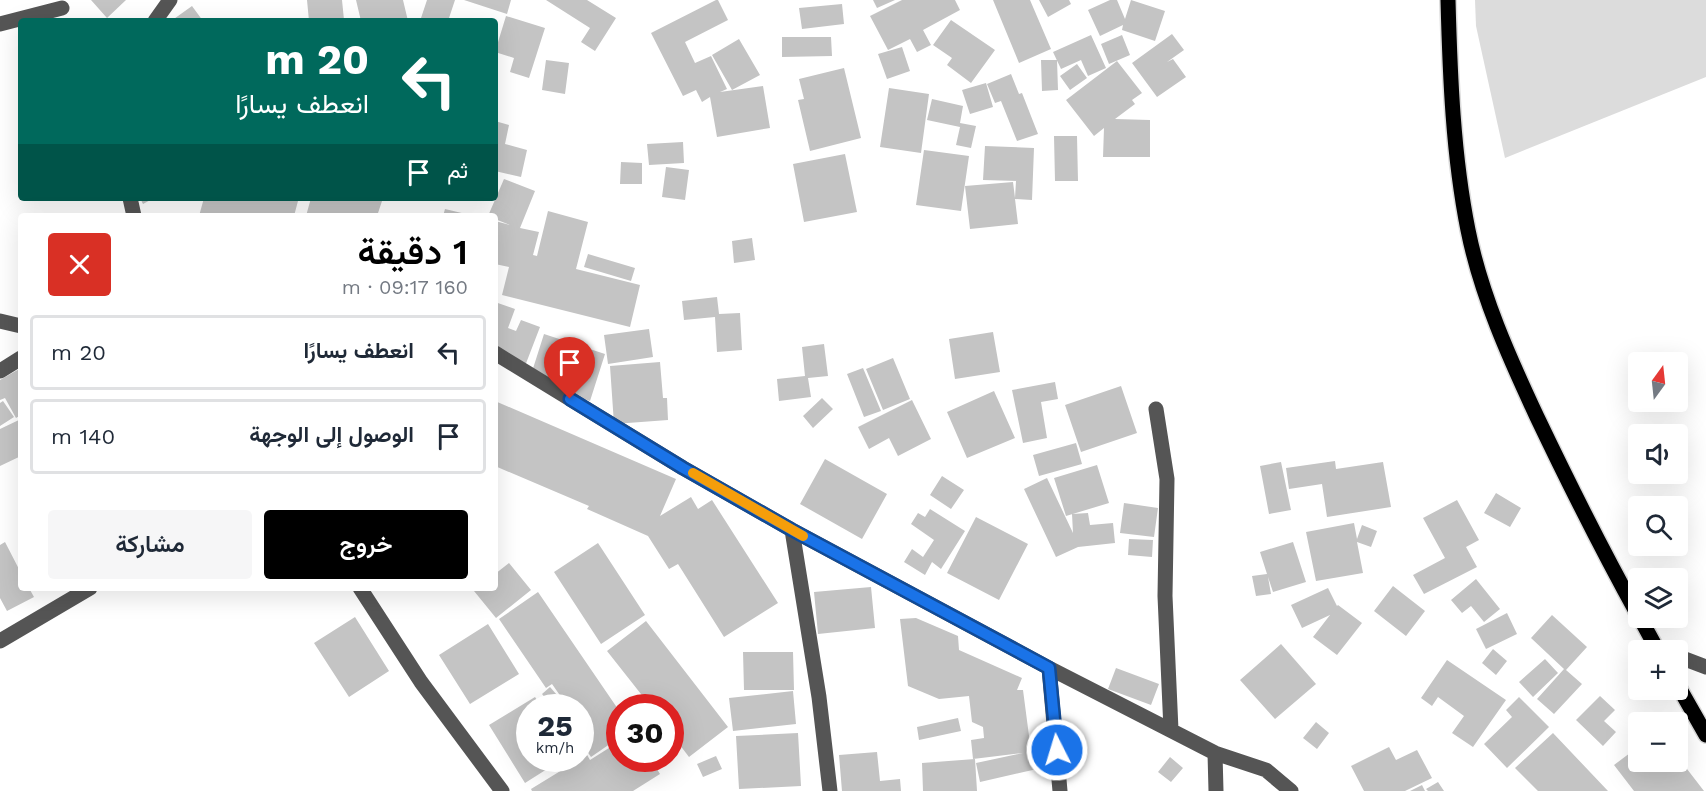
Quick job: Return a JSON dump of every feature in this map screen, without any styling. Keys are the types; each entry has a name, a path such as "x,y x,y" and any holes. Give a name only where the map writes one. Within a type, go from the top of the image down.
{"main road":[{"path":"1448,0 1450,63 1458,158 1468,230 1481,282 1518,376 1598,543 1628,596"},
{"path":"1686,700 1706,735"}],"street":[{"path":"157,18 170,0"},
{"path":"27,18 62,10"},
{"path":"0,24 18,20"},
{"path":"0,321 18,325"},
{"path":"498,355 683,468 792,530 1049,668 1215,753 1266,770 1291,791"},
{"path":"0,371 18,360"},
{"path":"1156,409 1167,479 1165,596 1171,730"},
{"path":"792,530 819,697 830,791"},
{"path":"0,641 85,591"},
{"path":"362,591 421,682 502,791"},
{"path":"1688,661 1706,668"},
{"path":"1049,668 1060,791"},
{"path":"1215,753 1216,791"}],"shaded area":[{"path":"1475,0 1706,0 1706,77 1505,158 1476,26"}],"building":[{"path":"91,0 126,0 107,18"},
{"path":"307,0 342,0 344,18 309,18"},
{"path":"356,0 403,0 407,18 360,18"},
{"path":"427,0 455,0 449,18 421,18"},
{"path":"464,0 511,0 507,14"},
{"path":"546,0 587,0 616,18 595,51 581,42 590,28"},
{"path":"716,0 728,20 685,42 695,63 711,56 727,89 720,92 763,86 770,128 717,137 710,97 702,102 696,90 683,96 651,33"},
{"path":"873,0 895,0 877,8"},
{"path":"902,0 955,0 960,10 923,30 931,45 917,52 910,39 888,50 870,16"},
{"path":"993,0 1030,0 1051,49 1019,63"},
{"path":"1039,0 1069,0 1071,4 1048,17"},
{"path":"1110,0 1117,0 1125,19 1131,0 1165,11 1155,41 1122,30 1123,25 1100,36 1088,10"},
{"path":"842,4 844,24 802,29 799,8"},
{"path":"192,6 201,18 175,18"},
{"path":"506,16 545,28 529,78 510,72 514,58 498,53 498,42"},
{"path":"951,20 995,50 971,83 947,65 952,58 933,45"},
{"path":"1172,34 1184,50 1167,62 1173,59 1186,77 1157,97 1132,63"},
{"path":"1091,35 1106,68 1088,76 1081,60 1061,69 1053,52"},
{"path":"1122,35 1130,55 1109,64 1101,44"},
{"path":"782,37 831,37 832,56 782,57"},
{"path":"739,39 760,75 732,90 712,55"},
{"path":"902,47 910,71 887,79 878,54"},
{"path":"546,60 569,63 565,94 542,90"},
{"path":"1041,60 1057,60 1058,90 1042,91"},
{"path":"1117,61 1142,93 1132,100 1135,104 1115,119 1150,120 1150,157 1103,157 1104,128 1094,136 1066,100"},
{"path":"1077,64 1087,78 1070,90 1060,76"},
{"path":"844,68 861,138 810,151 798,100 804,99 799,79"},
{"path":"1011,74 1019,94 1022,93 1038,134 1017,141 1001,101 995,103 987,84"},
{"path":"986,83 993,107 970,114 962,90"},
{"path":"889,88 929,94 921,153 880,147"},
{"path":"932,99 963,106 960,123 976,126 971,148 956,145 960,127 927,120"},
{"path":"498,122 509,125 505,144 527,150 521,177 498,172"},
{"path":"1054,136 1077,136 1078,181 1055,181"},
{"path":"683,142 684,163 649,165 647,144"},
{"path":"985,146 1034,148 1032,200 1015,199 1018,224 970,229 965,186 1013,182 1015,198 1016,181 1019,181 983,180"},
{"path":"924,150 969,156 961,211 916,205"},
{"path":"845,154 857,212 804,222 793,164"},
{"path":"621,162 642,163 642,184 620,184"},
{"path":"666,167 689,170 685,200 662,197"},
{"path":"504,179 535,191 520,228 539,232 533,255 537,256 548,211 588,222 576,269 640,285 630,327 502,295 509,267 498,265 498,222 510,225 498,220 498,213 489,213 494,201 498,201 498,193"},
{"path":"203,201 298,201 295,213 200,213"},
{"path":"310,201 382,201 378,213 307,213"},
{"path":"445,209 462,213 444,213"},
{"path":"752,238 755,260 734,263 732,241"},
{"path":"588,254 635,268 631,281 584,267"},
{"path":"717,297 719,314 740,313 742,350 717,352 715,317 684,320 682,301"},
{"path":"498,303 515,309 508,328 516,331 521,320 540,327 525,366 498,355"},
{"path":"649,329 653,357 608,364 604,335"},
{"path":"993,332 1000,372 955,379 949,339"},
{"path":"544,334 605,354 590,401 529,381"},
{"path":"824,344 828,376 808,378 811,397 779,401 777,379 805,376 802,347"},
{"path":"893,358 910,399 883,410 866,369"},
{"path":"660,362 663,398 667,398 668,420 614,424 610,366"},
{"path":"863,368 881,411 864,417 847,374"},
{"path":"18,370 18,417 16,418 5,398 0,400 0,380"},
{"path":"1055,382 1058,399 1041,402 1047,438 1023,443 1012,390"},
{"path":"1121,386 1137,433 1081,452 1065,405"},
{"path":"994,391 1015,438 967,458 947,412"},
{"path":"822,398 833,409 813,428 803,416"},
{"path":"912,400 931,439 898,456 889,438 869,449 858,427"},
{"path":"3,401 14,417 0,426 0,403"},
{"path":"498,402 676,479 660,516 691,497 698,509 712,500 778,603 724,637 678,564 669,569 648,536 587,509 589,506 498,467"},
{"path":"18,420 18,457 0,466 0,429"},
{"path":"1076,443 1082,464 1039,476 1033,455"},
{"path":"825,459 887,494 862,539 800,504"},
{"path":"1335,461 1336,469 1383,462 1391,507 1327,517 1322,484 1289,489 1286,468"},
{"path":"1281,462 1291,510 1269,514 1260,466"},
{"path":"1097,465 1109,503 1066,516 1054,478"},
{"path":"942,476 964,490 951,509 930,495"},
{"path":"1047,478 1073,533 1072,514 1088,513 1090,525 1113,523 1115,543 1078,547 1056,557 1024,489"},
{"path":"1496,493 1521,508 1510,527 1484,513"},
{"path":"1457,500 1479,540 1466,547 1477,567 1424,594 1413,575 1445,558 1423,518"},
{"path":"1124,503 1158,508 1154,537 1120,533"},
{"path":"930,509 965,531 941,569 932,562 925,575 904,562 912,549 923,557 934,540 911,524 918,513 925,517"},
{"path":"976,517 1028,544 999,600 947,573"},
{"path":"1354,523 1357,539 1362,525 1377,531 1371,547 1357,542 1363,573 1316,581 1306,532"},
{"path":"1129,539 1153,540 1152,557 1128,555"},
{"path":"5,542 18,567 18,591 31,591 34,597 7,611 0,598 0,545"},
{"path":"1293,542 1306,582 1273,592 1268,577 1271,594 1256,596 1252,576 1267,574 1260,552"},
{"path":"598,543 645,615 601,644 554,572"},
{"path":"509,563 531,590 496,618 474,591 498,591 498,572"},
{"path":"1476,579 1500,609 1484,622 1471,606 1462,613 1451,600"},
{"path":"1393,586 1425,611 1406,636 1374,611"},
{"path":"871,587 875,628 818,634 814,592"},
{"path":"1328,588 1337,606 1362,623 1337,655 1313,637 1330,615 1302,628 1291,605"},
{"path":"538,592 608,694 606,747 594,755 594,694 559,694 552,684 546,688 499,619"},
{"path":"1507,613 1517,634 1486,649 1476,629"},
{"path":"1552,615 1587,647 1566,670 1582,684 1554,714 1537,699 1564,669 1531,638"},
{"path":"355,617 389,671 349,697 314,643"},
{"path":"916,618 958,636 959,650 1022,678 1017,690 1023,690 1031,751 1033,751 1037,769 980,782 976,763 1023,753 973,759 971,740 984,738 983,727 972,722 969,696 939,699 908,686 900,619"},
{"path":"646,621 728,727 689,757 684,750 684,694 641,694 607,651"},
{"path":"488,624 519,674 470,704 439,655"},
{"path":"1281,644 1316,684 1275,719 1240,680"},
{"path":"1493,649 1507,661 1496,675 1482,663"},
{"path":"743,652 793,652 794,690 744,690"},
{"path":"1545,659 1558,673 1533,697 1519,682"},
{"path":"1447,660 1506,700 1473,747 1452,733 1464,716 1438,697 1432,706 1421,698"},
{"path":"1116,668 1159,684 1151,705 1108,689"},
{"path":"550,687 556,694 542,694"},
{"path":"793,691 796,724 733,731 729,698"},
{"path":"1600,696 1615,710 1604,721 1616,732 1603,746 1576,720"},
{"path":"1519,697 1549,727 1507,768 1484,744 1512,717 1506,710"},
{"path":"516,709 516,768 489,725"},
{"path":"958,718 961,731 919,740 917,727"},
{"path":"1316,722 1329,733 1317,749 1303,738"},
{"path":"798,733 801,786 739,789 736,736"},
{"path":"1553,733 1608,791 1538,791 1515,768"},
{"path":"1389,747 1396,760 1417,750 1432,778 1405,791 1364,791 1351,766"},
{"path":"606,750 606,772 659,772 660,774 633,791 532,791 531,789 559,772 594,772 594,757"},
{"path":"877,752 880,781 900,779 901,791 842,791 839,755"},
{"path":"1628,754 1628,772 1688,770 1704,791 1634,791 1614,765"},
{"path":"716,756 722,769 703,777 697,764"},
{"path":"1170,757 1183,768 1171,782 1158,772"},
{"path":"975,759 977,791 923,791 922,763"},
{"path":"518,772 542,772 525,783"},
{"path":"1438,782 1444,791 1426,789"},
{"path":"1422,785 1425,791 1410,791"}],"slow traffic":[{"path":"693,473 803,536"}],"route":[{"path":"570,399 683,468 792,530 1049,668 1057,750"}]}
